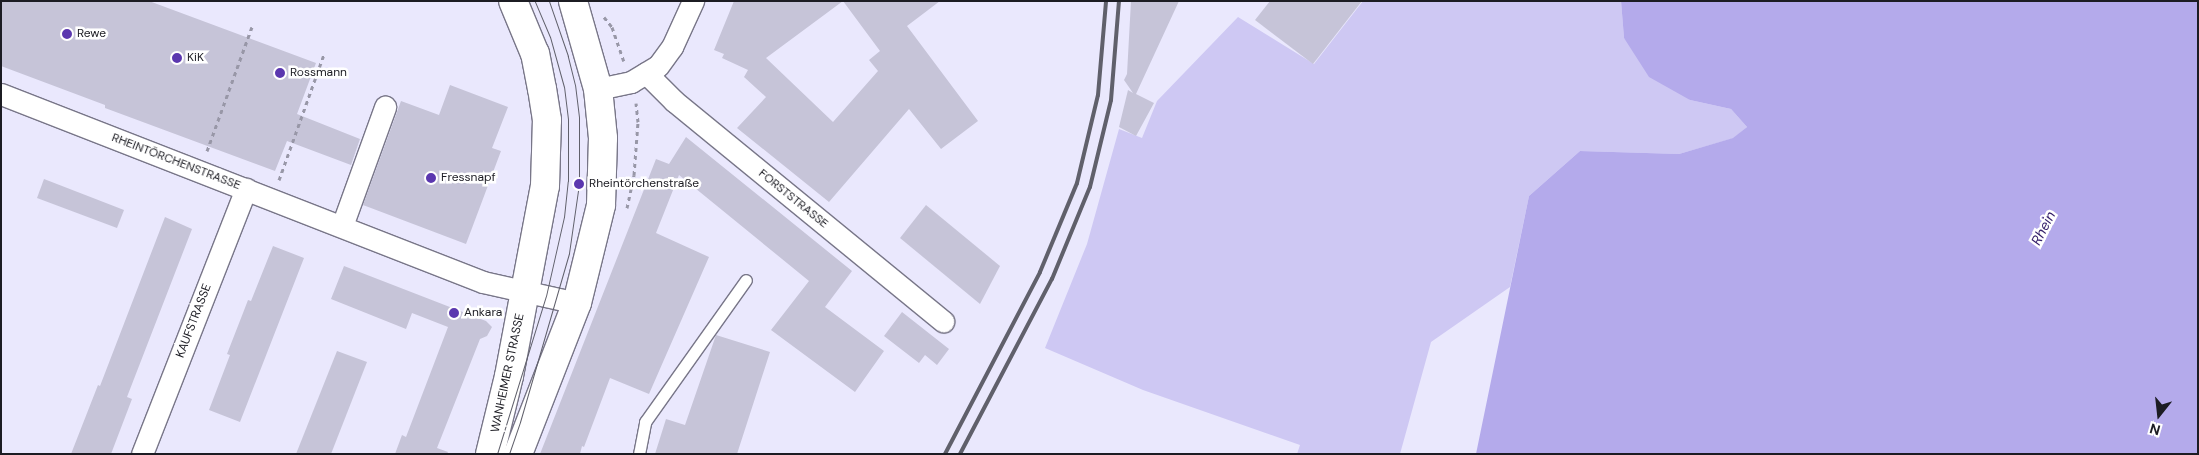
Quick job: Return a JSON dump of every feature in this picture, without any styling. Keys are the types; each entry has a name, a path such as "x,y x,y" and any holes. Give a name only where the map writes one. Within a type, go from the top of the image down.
{"street":[{"path":"514,1 535,54 546,120 545,186 525,292"},
{"path":"518,454 577,303 601,205 603,138 598,90 574,1"},
{"path":"598,90 631,82 658,66 672,47 693,1"},
{"name":"FORSTSTRASSE","path":"646,74 674,101 943,321"},
{"name":"RHEINTÖRCHENSTRASSE","path":"1,94 484,282 577,303"},
{"path":"342,226 385,107"},
{"name":"KAUFSTRASSE","path":"142,454 246,189"},
{"name":"WANHEIMER STRASSE","path":"490,454 509,376 525,292"}],"lane":[{"path":"639,454 645,422 746,280"}],"path":[{"path":"200,171 252,27"},
{"path":"272,199 324,54"}],"shaded area":[{"path":"1363,1 1621,1 1624,38 1690,100 1731,109 1747,127 1734,138 1679,154 1580,151 1529,196 1510,287 1431,342 1400,454 1297,454 1300,445 1143,390 1045,348 1087,244 1119,129 1142,138 1157,101 1238,17 1314,64"}],"water":[{"name":"Rhein","path":"1621,1 2198,1 2198,454 1476,454 1529,196 1580,151 1679,154 1733,138 1747,127 1731,109 1690,100 1649,77 1624,38"}],"building":[{"path":"1,1 149,1 316,63 297,114 360,139 351,165 287,141 275,171 105,108 105,105 1,66"},
{"path":"734,1 843,1 940,1 907,26 978,121 941,149 909,109 829,202 737,128 766,97 744,77 748,70 722,58 724,54 714,50","holes":["843,1 880,51 869,60 878,71 833,122 766,58"]},
{"path":"1131,1 1179,1 1136,94 1154,103 1136,136 1119,127 1128,90 1133,93 1124,80 1127,74"},
{"path":"1270,1 1362,1 1313,64 1255,20"},
{"name":"Fressnapf","path":"450,85 508,107 492,148 501,151 466,244 363,205 401,101 439,115"},
{"path":"686,137 852,271 825,307 884,351 855,392 771,330 809,281 679,175 656,233 709,257 649,394 610,378 580,454 540,454 656,159 669,164"},
{"path":"44,179 124,210 117,228 37,198"},
{"path":"926,205 1000,266 980,304 900,238"},
{"path":"165,217 192,229 127,397 132,399 111,454 71,454 98,385 100,386"},
{"path":"273,246 304,258 240,422 209,410 230,355 227,354 248,300 251,301"},
{"path":"344,266 486,321 492,327 487,336 480,339 437,448 448,452 447,454 395,454 402,435 406,437 448,327 412,313 406,329 331,299"},
{"path":"902,312 949,349 937,365 925,355 919,363 884,336"},
{"path":"716,335 770,352 737,454 655,454 666,419 685,425"},
{"path":"337,351 367,362 331,454 296,454"}],"tram line":[{"path":"497,454 546,296 564,217 568,181 568,119 564,87 550,37 535,1"},
{"path":"509,454 569,253 579,184 579,117 575,85 568,56 549,1"}],"railway":[{"path":"945,454 1040,272 1077,183 1098,95 1106,1"},
{"path":"960,454 1052,279 1090,187 1111,100 1119,1"}],"place":[{"name":"Rewe","path":"67,34"},
{"name":"KiK","path":"177,58"},
{"name":"Rossmann","path":"280,73"},
{"name":"Fressnapf","path":"431,178"},
{"name":"Rheintörchenstraße","path":"579,184"},
{"name":"Ankara","path":"454,313"}]}
